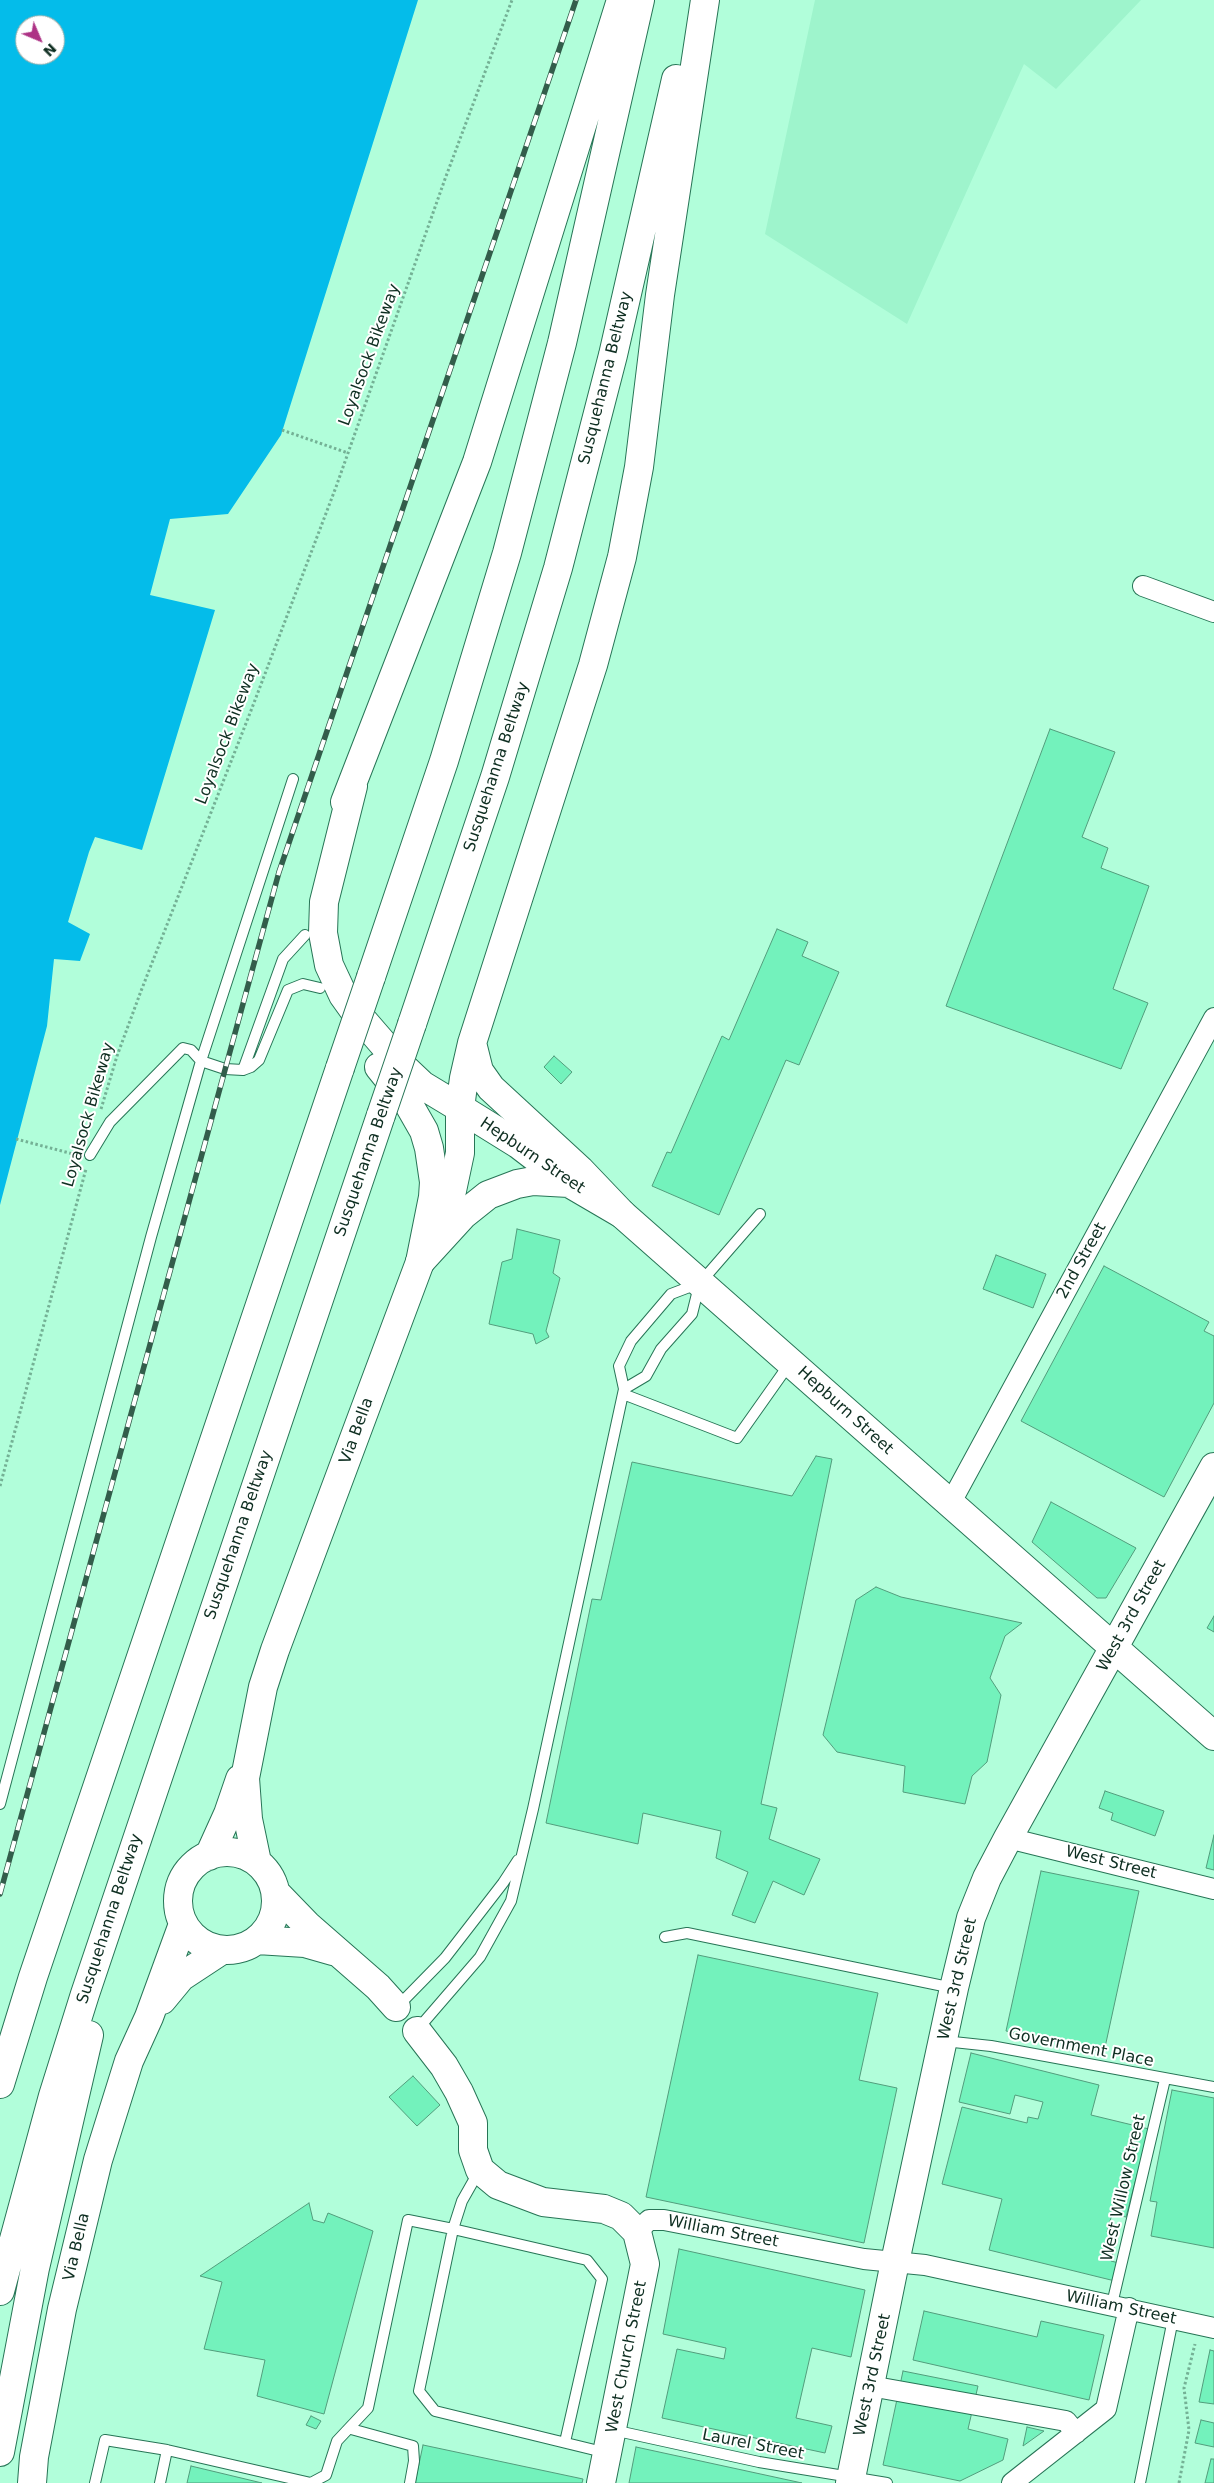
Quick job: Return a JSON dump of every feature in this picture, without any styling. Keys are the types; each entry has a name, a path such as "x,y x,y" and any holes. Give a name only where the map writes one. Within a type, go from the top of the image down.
{"main road":[{"path":"420,1262 434,1182 430,1148 424,1132 408,1103 339,1020 320,988 312,971 305,935 306,900 314,867 353,786 477,462 621,0"},
{"path":"0,2084 33,1977 444,761 510,544 562,343 640,0"},
{"name":"Susquehanna Beltway","path":"0,2290 53,2096 134,1846 495,777 558,568 613,355 694,0"},
{"name":"Via Bella","path":"257,1862 249,1829 245,1778 263,1687 275,1650 420,1262 444,1215 454,1185 460,1153 460,1108 464,1078 472,1043 593,665 622,557 640,467 660,295 705,0"},
{"name":"Hepburn Street","path":"353,786 324,902 323,933 329,965 343,995 404,1068 422,1085 518,1144 569,1182 622,1214 1214,1736"},
{"path":"472,1043 479,1071 491,1088 580,1170 622,1214"},
{"path":"420,1262 463,1215 488,1195 516,1184 533,1181 569,1182"},
{"name":"West 3rd Street","path":"851,2480 895,2262 971,1918 987,1878 1008,1838 1214,1467"},
{"name":"Via Bella","path":"208,1856 228,1814 248,1756"},
{"path":"0,2452 55,2180 134,1846"},
{"path":"278,1894 271,1924 257,1940 246,1946 222,1950 200,1943 183,1924 178,1905 182,1881 190,1869 208,1856 231,1852 257,1862 266,1869 274,1881 278,1894 308,1925 378,1987 396,2007"},
{"name":"Via Bella","path":"32,2483 34,2457 62,2310 98,2160 129,2061 149,2017 183,1924"},
{"path":"257,1940 305,1943 342,1955"},
{"name":"Via Bella","path":"149,2017 181,1977 222,1950"},
{"path":"0,2065 33,1977"},
{"path":"417,2031 444,2066 459,2092 473,2123 474,2150 480,2170 498,2185 543,2202 604,2209 621,2216 637,2232"},
{"name":"West Church Street","path":"601,2483 611,2442 645,2264 637,2232"}],"street":[{"path":"1143,586 1214,612"},
{"name":"2nd Street","path":"950,1504 1214,1018"},
{"name":"West Street","path":"1008,1838 1214,1889"},
{"path":"396,2007 417,2031"},
{"name":"William Street","path":"637,2232 649,2220 654,2219 864,2259 924,2266 1024,2288 1121,2306 1207,2326"},
{"path":"1012,2483 1106,2410 1121,2306"},
{"path":"870,2386 1066,2421 1076,2433"}],"lane":[{"path":"0,1804 151,1237 202,1061 292,779"},
{"path":"242,1070 284,959 305,935"},
{"path":"90,1155 110,1122 183,1048 191,1050 202,1061 225,1069 242,1070 251,1067 259,1060 288,990 303,984 320,988"},
{"path":"624,1392 646,1376 661,1349 692,1314 700,1283 760,1214"},
{"path":"417,2031 480,1957 498,1928 511,1901 624,1392 619,1366 631,1341 671,1294 700,1283"},
{"path":"624,1392 737,1438 790,1363"},
{"path":"396,2007 445,1958 503,1883 518,1861 524,1846"},
{"path":"665,1937 687,1933 954,1988"},
{"name":"Government Place","path":"943,2041 991,2046 1214,2087"},
{"name":"West Willow Street","path":"1121,2306 1165,2079"},
{"path":"453,2229 462,2201 480,2170"},
{"path":"95,2483 105,2440 167,2450 311,2483 326,2475 337,2441 351,2429 368,2408 408,2220 588,2260 602,2279 565,2442"},
{"name":"Laurel Street","path":"453,2229 419,2391 436,2411 565,2442 611,2442 759,2462 851,2480 887,2483"},
{"path":"1140,2483 1173,2319"},
{"path":"351,2429 413,2446 414,2461 410,2483"},
{"path":"160,2483 167,2450"}],"path":[{"name":"Loyalsock Bikeway","path":"99,1118 117,1056 140,991 252,708 348,453 445,179 512,0"},
{"path":"282,430 348,453"},
{"path":"16,1139 82,1156 90,1155"},
{"name":"Loyalsock Bikeway","path":"0,1486 90,1155"},
{"path":"1179,2483 1189,2430 1184,2388 1207,2326"}],"shaded area":[{"path":"815,0 1141,0 1056,89 1024,64 907,324 765,234"}],"water":[{"path":"0,0 418,0 281,435 228,514 170,519 150,595 215,610 142,850 95,837 68,922 90,934 80,961 54,959 47,1026 0,1205"}],"building":[{"path":"1050,729 1115,752 1082,837 1108,848 1101,868 1149,886 1113,989 1148,1003 1121,1069 946,1006"},
{"path":"777,929 808,942 802,956 839,972 799,1065 786,1060 719,1215 652,1186 667,1152 671,1153 722,1036 729,1040"},
{"path":"554,1056 572,1072 561,1084 544,1067"},
{"path":"517,1229 560,1240 553,1273 560,1278 546,1331 549,1337 536,1344 533,1334 489,1324 502,1262 512,1259"},
{"path":"996,1255 1046,1274 1033,1308 983,1289"},
{"path":"1104,1266 1209,1322 1204,1331 1214,1336 1214,1403 1164,1497 1021,1421"},
{"path":"816,1456 832,1459 761,1804 777,1808 769,1839 820,1859 804,1895 773,1881 755,1923 732,1915 748,1872 716,1858 721,1831 643,1813 638,1844 546,1823 592,1599 601,1600 632,1462 792,1496"},
{"path":"1051,1502 1136,1548 1106,1598 1097,1598 1032,1542"},
{"path":"876,1587 901,1597 1022,1623 1005,1636 990,1678 1001,1695 987,1762 972,1776 965,1804 903,1792 905,1766 837,1752 823,1735 856,1600"},
{"path":"1214,1616 1214,1632 1207,1628"},
{"path":"1105,1791 1164,1811 1155,1836 1111,1820 1113,1813 1099,1808"},
{"path":"1214,1835 1214,1870 1206,1868"},
{"path":"1041,1871 1139,1891 1104,2052 1006,2031"},
{"path":"698,1955 878,1993 859,2080 897,2088 864,2243 646,2197"},
{"path":"971,2053 1099,2085 1091,2115 1149,2129 1126,2217 1112,2214 1107,2232 1117,2235 1111,2261 1119,2263 1115,2281 989,2250 1002,2199 942,2184 962,2107 1027,2123 1028,2117 1038,2119 1043,2102 1015,2095 1010,2114 959,2102"},
{"path":"413,2076 440,2105 417,2126 389,2097"},
{"path":"1172,2090 1214,2098 1214,2248 1151,2236 1157,2202 1150,2201"},
{"path":"309,2203 313,2220 324,2223 328,2213 373,2231 324,2414 257,2396 265,2360 204,2349 222,2282 200,2276"},
{"path":"679,2249 865,2290 851,2357 812,2348 796,2418 832,2426 825,2453 662,2418 677,2349 724,2359 726,2348 663,2334"},
{"path":"924,2311 1037,2337 1041,2321 1104,2335 1089,2400 913,2360"},
{"path":"1210,2350 1214,2351 1214,2404 1199,2402"},
{"path":"903,2371 978,2386 968,2429 1008,2439 1003,2460 960,2481 883,2465"},
{"path":"311,2416 321,2421 316,2429 306,2425"},
{"path":"1201,2420 1214,2423 1214,2447 1195,2443"},
{"path":"1027,2427 1044,2431 1023,2446"},
{"path":"423,2445 583,2479 582,2483 415,2483"},
{"path":"636,2447 802,2483 629,2483"},
{"path":"1211,2459 1214,2459 1214,2483 1205,2483"},
{"path":"191,2466 262,2483 187,2483"}],"railway":[{"path":"0,1894 279,872 576,0"}]}
